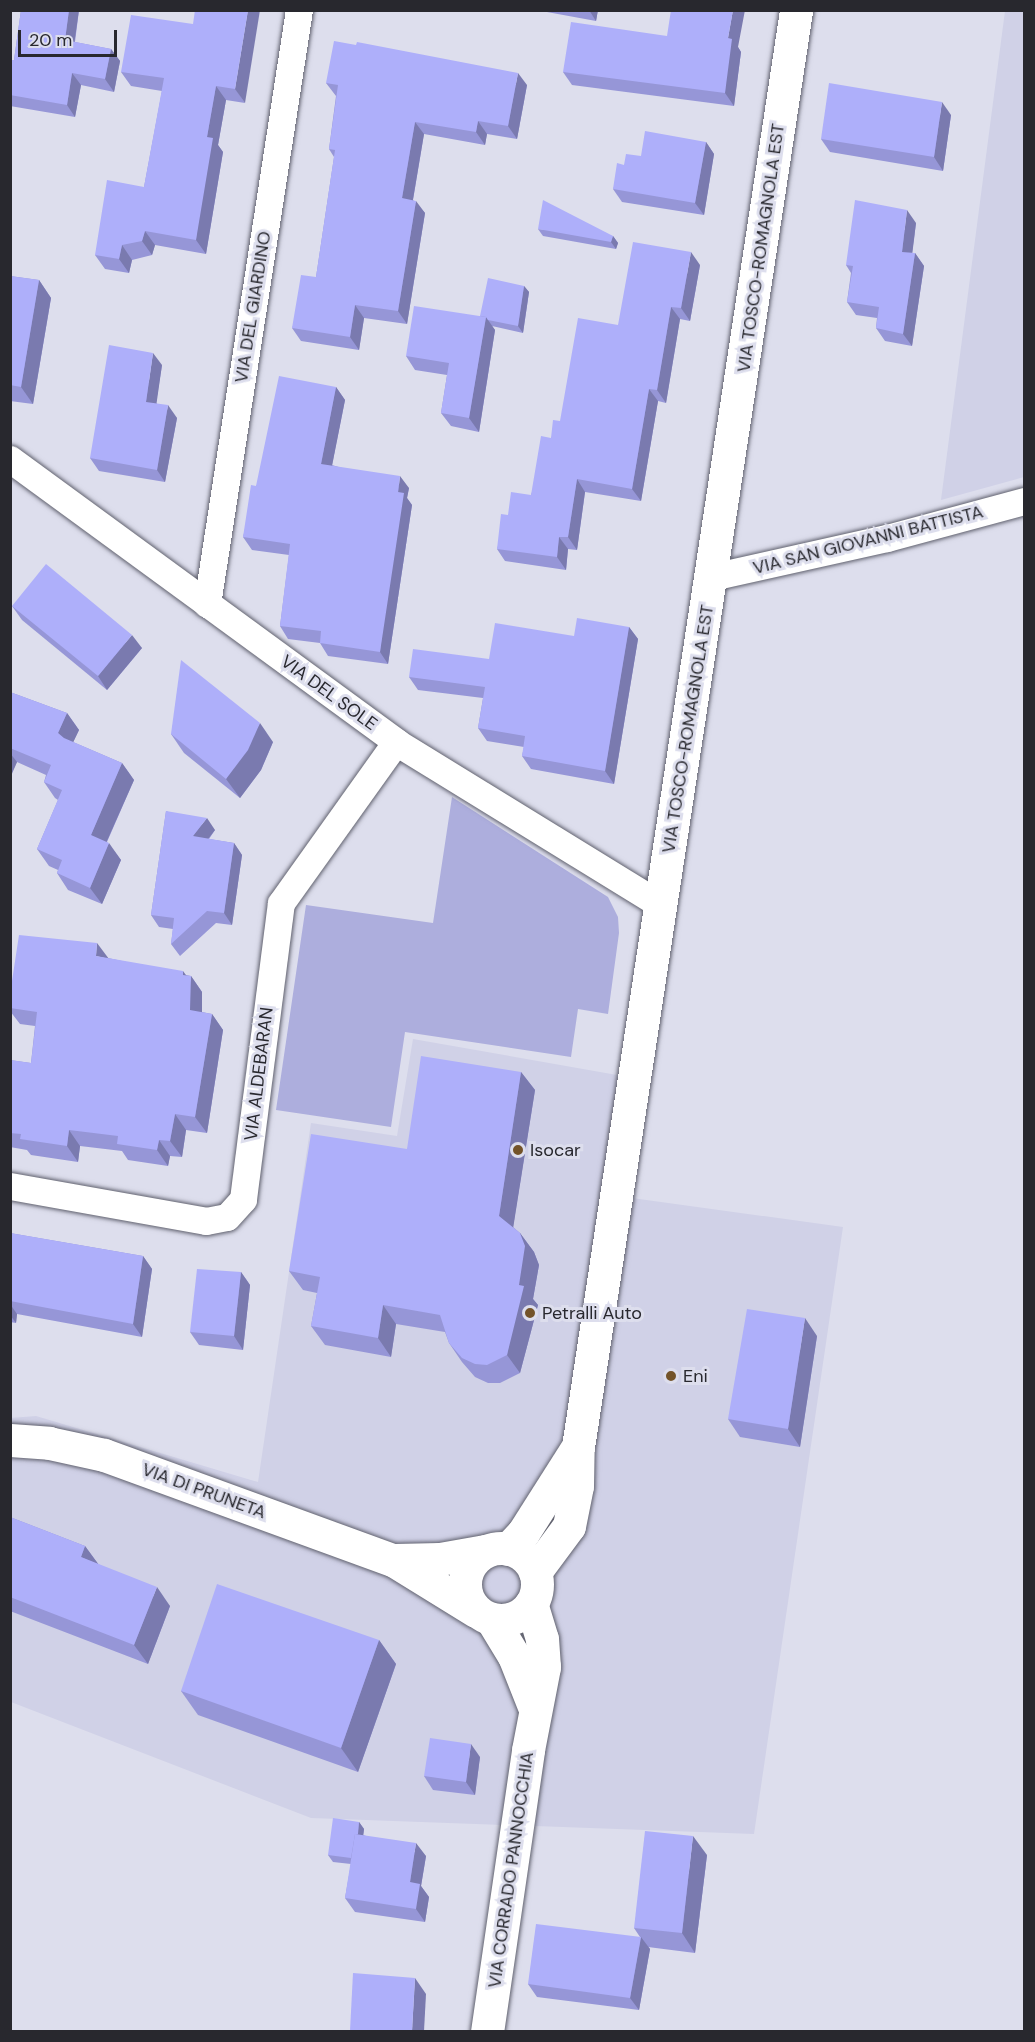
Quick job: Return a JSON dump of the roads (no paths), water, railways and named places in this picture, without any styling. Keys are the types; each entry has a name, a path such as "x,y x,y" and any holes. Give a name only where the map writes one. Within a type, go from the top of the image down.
{"main road":[{"name":"VIA TOSCO-ROMAGNOLA EST","path":"533,1588 568,1526 577,1486 578,1447 712,577 796,10"},
{"name":"VIA DI PRUNETA","path":"10,1440 49,1443 104,1455 393,1560 484,1615"},
{"path":"535,1709 514,1656 484,1615 468,1601 465,1578 476,1558 497,1550 523,1533 578,1447"},
{"path":"484,1615 515,1618 533,1588 524,1556 497,1550"},
{"name":"VIA DI PRUNETA","path":"393,1560 440,1559 497,1550"},
{"name":"VIA CORRADO PANNOCCHIA","path":"487,2031 535,1709 544,1667 542,1639 533,1588"}],"street":[{"name":"VIA DEL GIARDINO","path":"207,604 299,10"},
{"name":"VIA DEL SOLE","path":"10,459 396,742 661,905"},
{"name":"VIA SAN GIOVANNI BATTISTA","path":"712,577 888,538 1024,501"},
{"name":"VIA ALDEBARAN","path":"10,1186 206,1221 227,1217 243,1199 281,903 396,742"}],"place":[{"name":"Isocar","path":"518,1150"},
{"name":"Petralli Auto","path":"530,1313"},
{"name":"Eni","path":"671,1376"}]}
